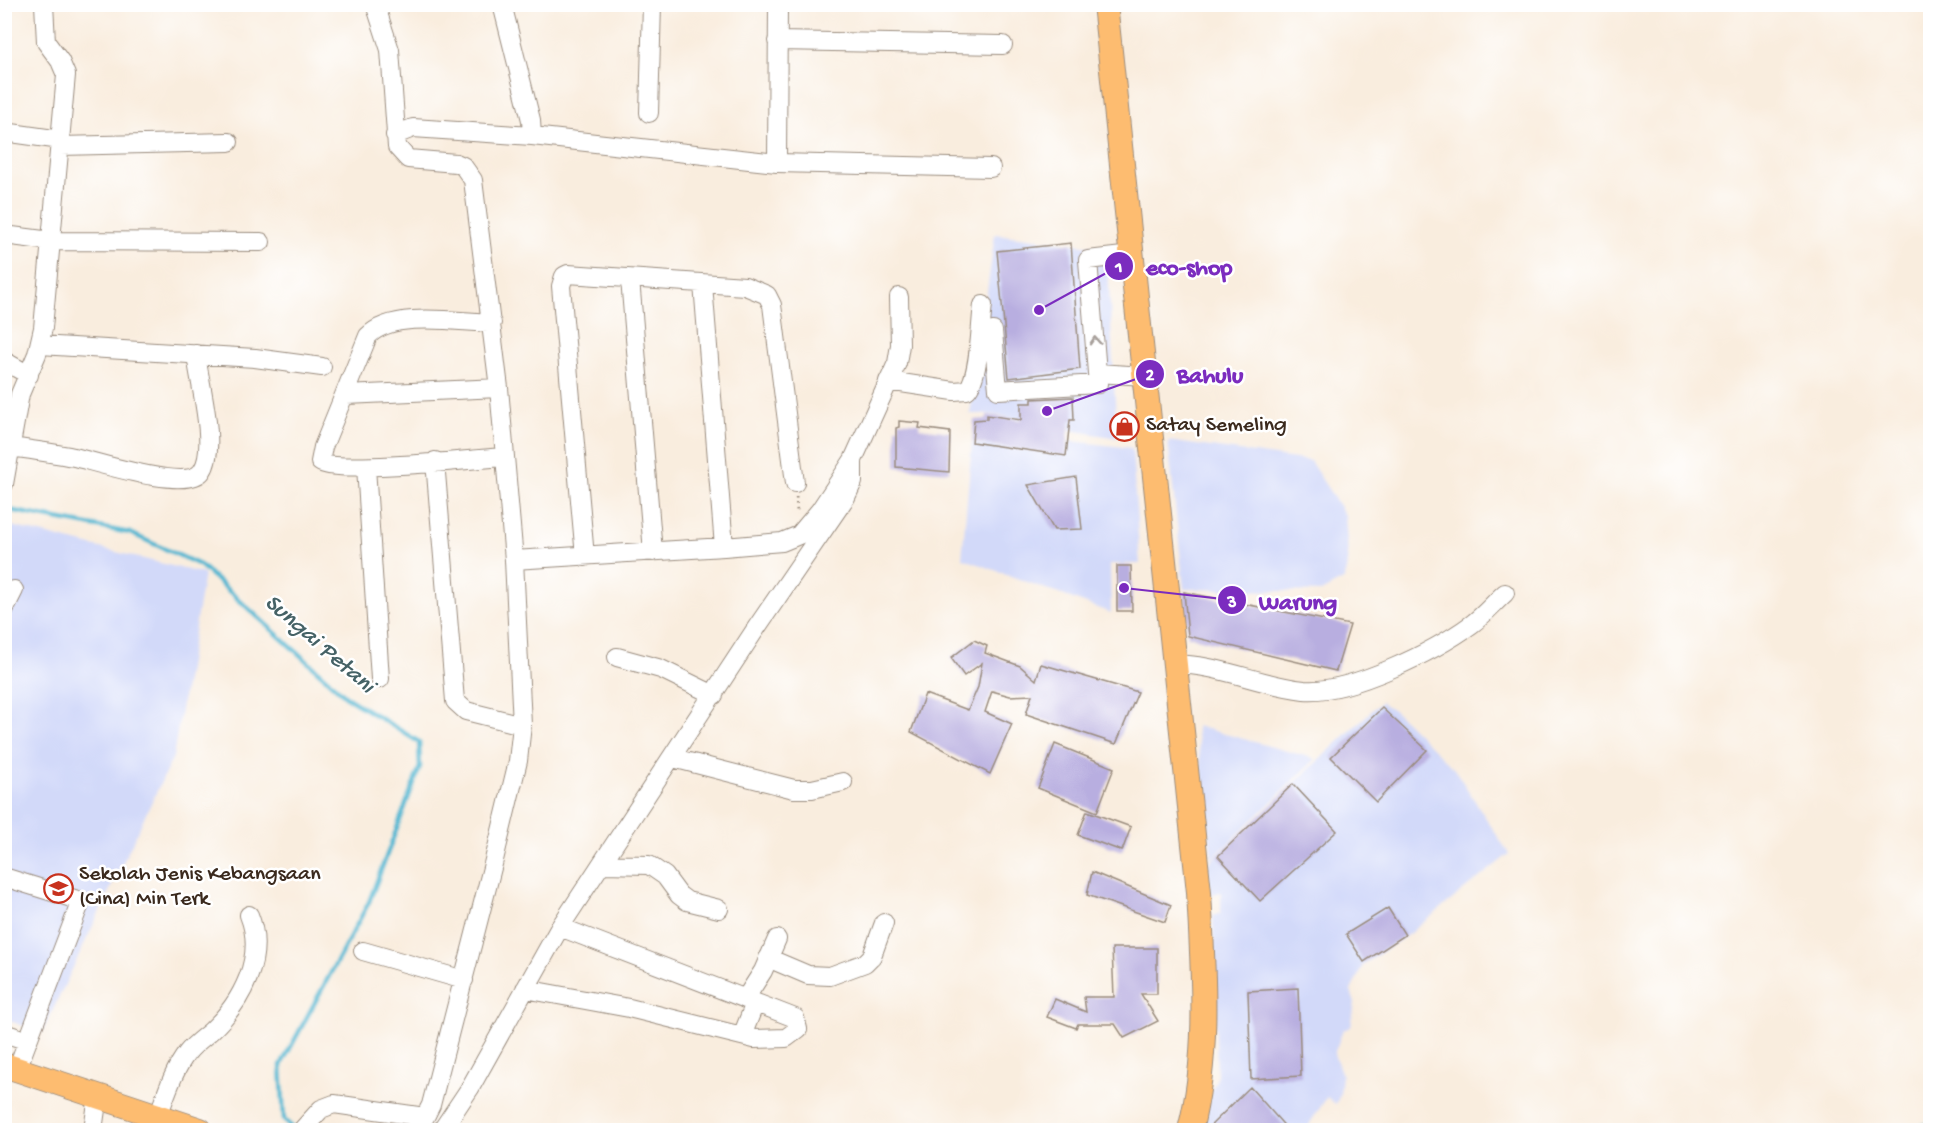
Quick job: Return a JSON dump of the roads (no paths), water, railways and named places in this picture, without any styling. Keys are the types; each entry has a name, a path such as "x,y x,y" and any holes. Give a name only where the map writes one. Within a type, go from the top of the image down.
{"main road":[{"path":"1105,4 1199,892 1204,996 1200,1082 1190,1131"},
{"path":"11,1067 200,1131"}],"street":[{"path":"5,479 20,394 40,345 61,143 66,75 60,61 46,42 44,4"},
{"path":"375,4 390,50 394,78 397,147 408,159 456,163 463,166 473,180 499,388 503,457 514,560 522,725 518,761 464,980 431,1105 425,1117"},
{"path":"501,4 531,120 532,136"},
{"path":"649,113 652,4"},
{"path":"777,163 778,4"},
{"path":"777,41 1003,45"},
{"path":"395,135 413,128 532,136 777,163 991,168"},
{"path":"4,132 61,143 229,142"},
{"path":"4,235 51,241 261,242"},
{"path":"993,331 998,390 1098,384 1088,260 1132,255"},
{"path":"585,557 561,286 564,276 573,274 753,288 767,296 772,305 795,483"},
{"path":"630,279 653,552"},
{"path":"703,284 724,547"},
{"path":"514,560 782,542 799,535 820,510 853,460 888,381 900,352 899,297"},
{"path":"888,381 954,392 967,390 971,386 975,366 983,305"},
{"path":"492,322 398,320 375,328 368,336 323,447 320,462 330,467 366,467 503,457"},
{"path":"40,345 196,354 322,367"},
{"path":"11,447 74,457 176,479 195,477 202,471 206,461 209,438 196,354"},
{"path":"4,362 29,375"},
{"path":"1097,373 1145,376"},
{"path":"346,395 499,388"},
{"path":"307,1123 327,1105 334,1104 425,1117 442,1131 470,1088 560,927 846,497 853,482 853,460"},
{"path":"435,462 455,701 466,711 522,725"},
{"path":"366,467 380,679"},
{"path":"4,610 14,590"},
{"path":"1175,664 1198,664 1304,690 1331,688 1383,674 1472,624 1505,593"},
{"path":"617,657 661,669 714,695"},
{"path":"673,758 794,789 812,789 843,782"},
{"path":"603,864 649,865 657,869 687,901 719,909"},
{"path":"4,877 81,901 28,1041 11,1067"},
{"path":"158,1116 179,1064 187,1052 223,1018 246,984 253,966 255,945 254,928 249,915"},
{"path":"768,958 808,975 830,976 865,963 872,956 884,922"},
{"path":"525,989 629,1008 742,1036 777,1040 794,1035 798,1029 795,1018 560,927"},
{"path":"742,1036 750,1001 777,939"},
{"path":"363,951 464,980"},
{"path":"4,1033 28,1041"},
{"path":"93,1131 98,1096"}],"waterway":[{"name":"Sungai Petani","path":"4,509 130,533 200,565 349,699 419,742 420,767 369,902 281,1065 284,1120 295,1130"},
{"name":"Sungai Petani","path":"1907,1130 1930,1124"},
{"name":"Sungai Petani","path":"866,1130 880,1128 892,1130"}],"place":[{"name":"eco-shop","path":"1039,310"},
{"name":"Bahulu","path":"1047,411"},
{"name":"Satay Semeling","path":"1125,426"},
{"name":"Warung","path":"1124,588"},
{"name":"Sekolah Jenis Kebangsaan (Cina) Min Terk","path":"58,888"}]}
